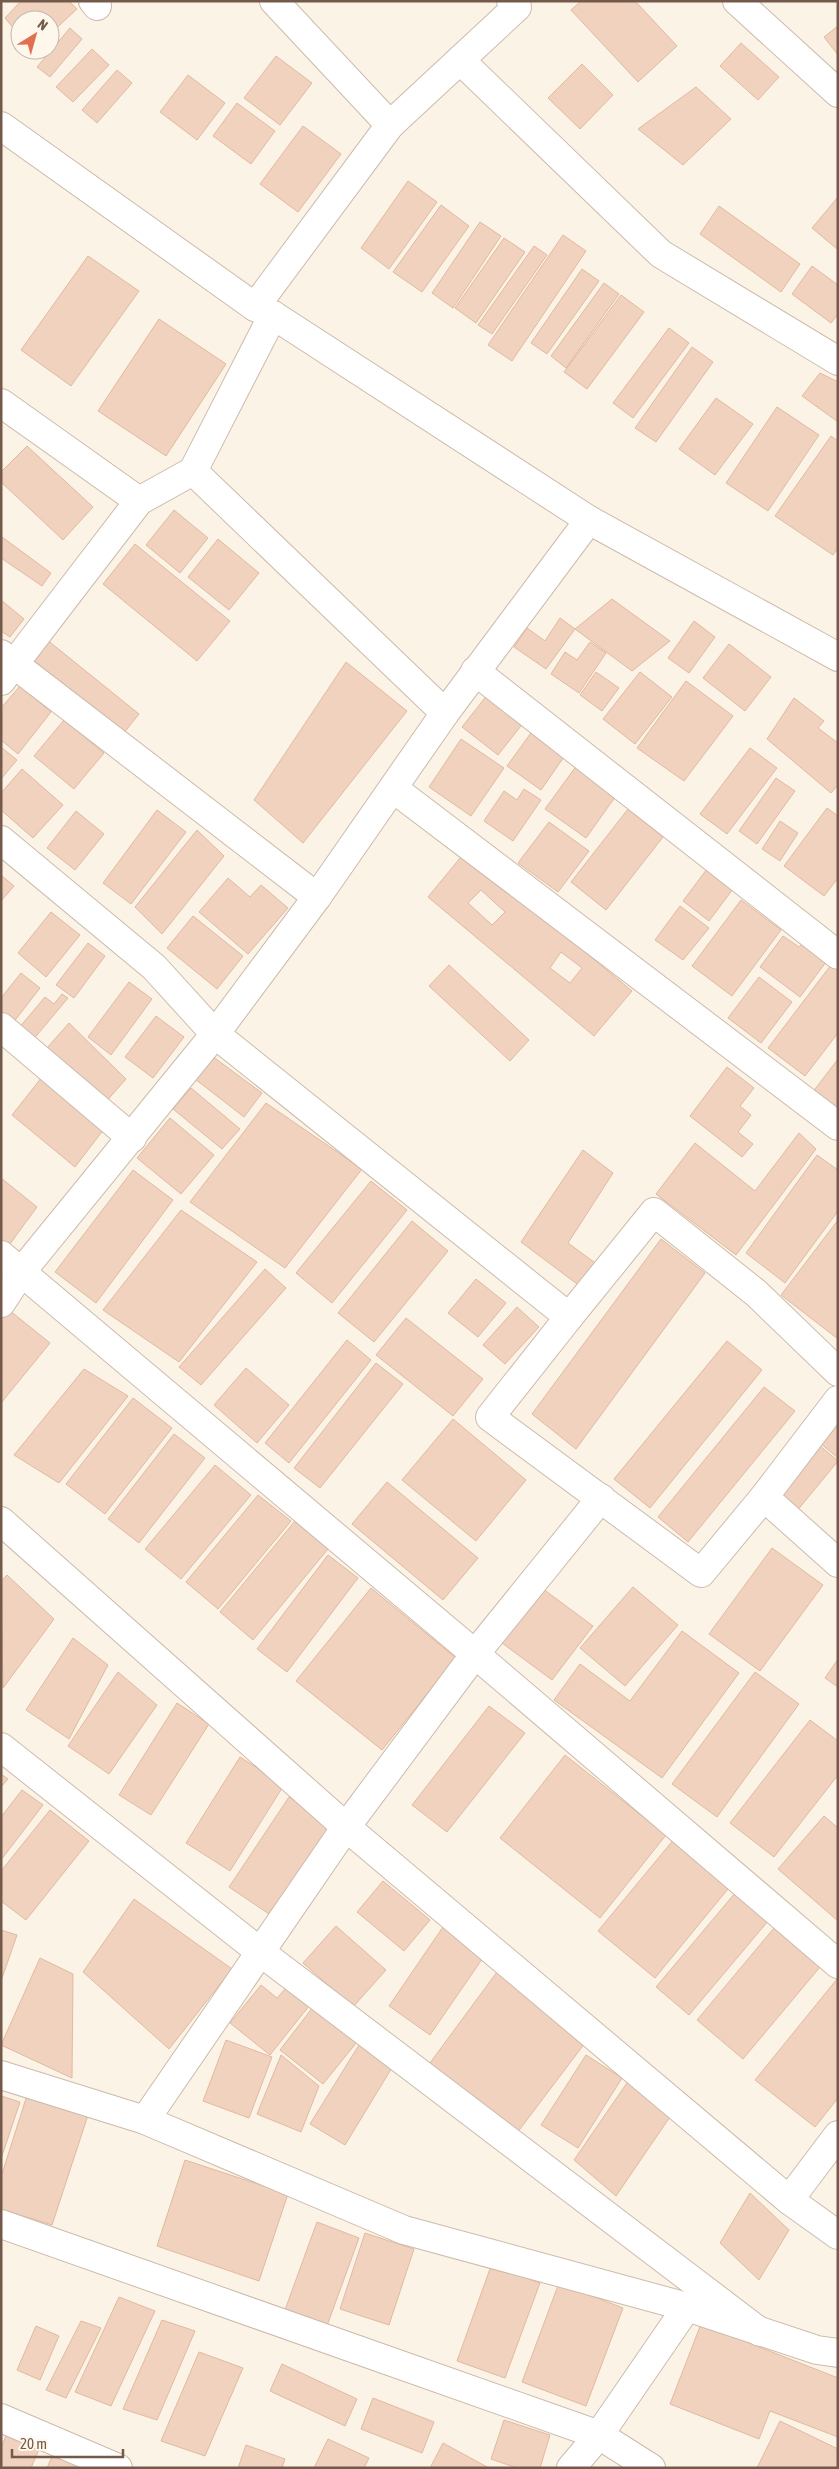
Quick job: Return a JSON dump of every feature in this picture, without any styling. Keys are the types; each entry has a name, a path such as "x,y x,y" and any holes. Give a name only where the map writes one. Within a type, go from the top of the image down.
{"street":[{"path":"274,1 390,124"},
{"path":"737,1 838,93"},
{"path":"317,897 6,666 139,501 193,471 264,311 390,124 460,60 517,3"},
{"path":"460,60 660,254 838,361"},
{"path":"1,126 264,311 590,520 838,657"},
{"path":"1,403 139,501"},
{"path":"193,471 445,713"},
{"path":"1,1302 12,1263 132,1138 215,1034 317,897 394,789 445,713 590,520"},
{"path":"476,671 838,955"},
{"path":"394,789 838,1126"},
{"path":"1,840 154,967 215,1034 569,1317"},
{"path":"1,1027 132,1138"},
{"path":"838,1372 756,1293 654,1212 490,1417 701,1573 764,1497 838,1400"},
{"path":"12,1263 838,1964"},
{"path":"764,1497 838,1563"},
{"path":"144,2120 346,1827 475,1654 601,1498"},
{"path":"1,1521 346,1827 789,2200 838,2235"},
{"path":"1,1747 260,1951 760,2332"},
{"path":"1,2075 144,2120 404,2230 687,2308 817,2350 838,2353"},
{"path":"789,2200 838,2135"},
{"path":"1,2224 599,2436 651,2468"},
{"path":"571,2468 599,2436 687,2308"},
{"path":"1,2418 118,2468"}],"building":[{"path":"21,1 69,1 77,9 60,25 60,10 13,10"},
{"path":"581,1 635,1 677,46 638,82 571,10"},
{"path":"10,13 10,24 5,18"},
{"path":"838,26 838,55 824,37"},
{"path":"70,28 82,39 50,77 37,67 43,60 60,60 60,40"},
{"path":"741,43 779,77 758,100 720,66"},
{"path":"92,49 109,65 73,102 56,87"},
{"path":"276,56 312,83 280,125 244,98"},
{"path":"582,64 613,95 580,129 548,98"},
{"path":"117,70 132,83 97,123 82,110"},
{"path":"188,75 225,103 197,140 160,112"},
{"path":"696,87 731,119 683,165 638,129"},
{"path":"237,103 275,131 251,164 213,136"},
{"path":"303,126 341,154 298,212 260,184"},
{"path":"408,181 437,202 389,269 361,248"},
{"path":"838,197 838,249 837,249 812,228"},
{"path":"441,205 469,226 422,292 393,272"},
{"path":"719,206 800,264 781,292 700,234"},
{"path":"480,222 501,236 453,308 432,293"},
{"path":"563,235 586,251 512,361 488,345"},
{"path":"504,238 525,252 476,323 455,308"},
{"path":"534,246 547,255 492,334 478,325"},
{"path":"88,256 139,291 71,386 21,350"},
{"path":"812,266 838,285 838,314 831,323 792,294"},
{"path":"582,269 599,281 547,354 531,343"},
{"path":"604,283 619,294 566,368 551,356"},
{"path":"621,295 644,312 587,389 564,372"},
{"path":"159,319 226,364 166,456 98,411"},
{"path":"669,328 689,343 633,418 613,403"},
{"path":"692,347 713,362 656,442 635,428"},
{"path":"820,373 838,382 838,422 802,396"},
{"path":"716,398 753,424 715,475 679,449"},
{"path":"777,407 819,435 768,511 726,483"},
{"path":"831,436 838,441 838,548 833,555 775,516"},
{"path":"27,446 93,507 63,540 1,482 1,472"},
{"path":"174,510 208,538 180,573 146,545"},
{"path":"2,537 51,573 42,586 1,558"},
{"path":"218,539 259,573 229,610 188,577"},
{"path":"135,544 230,621 197,661 103,584"},
{"path":"612,599 670,641 632,671 575,629"},
{"path":"1,600 24,619 10,637 1,631"},
{"path":"560,618 575,629 546,669 514,647 527,628 545,641"},
{"path":"694,621 715,637 689,673 668,658"},
{"path":"46,639 139,714 123,734 31,658"},
{"path":"590,642 606,653 579,693 551,674 565,652 577,660"},
{"path":"729,644 771,677 745,711 703,678"},
{"path":"346,662 407,711 303,843 254,800"},
{"path":"596,672 619,688 602,711 580,695"},
{"path":"640,672 672,697 635,744 603,719"},
{"path":"686,681 733,716 684,781 637,748"},
{"path":"20,686 51,712 18,754 1,740 1,708"},
{"path":"488,694 524,722 498,755 462,727"},
{"path":"794,698 824,721 818,728 838,743 838,785 831,793 767,739"},
{"path":"64,720 104,753 74,789 34,756"},
{"path":"533,730 566,754 541,790 507,766"},
{"path":"461,739 504,768 471,816 429,787"},
{"path":"1,747 17,760 1,779"},
{"path":"750,748 777,768 727,834 700,814"},
{"path":"577,765 618,793 586,838 545,809"},
{"path":"22,769 63,805 33,838 1,810 1,793"},
{"path":"776,778 795,791 757,844 739,831"},
{"path":"524,789 541,800 513,841 484,821 504,791 517,800"},
{"path":"827,808 838,816 838,878 824,896 784,866"},
{"path":"628,809 663,837 606,910 571,882"},
{"path":"157,810 186,832 131,904 103,883"},
{"path":"76,811 104,834 75,870 47,848"},
{"path":"780,821 798,833 780,861 762,849"},
{"path":"549,822 589,851 558,892 518,863"},
{"path":"197,830 224,856 162,934 135,907"},
{"path":"465,852 632,991 594,1036 428,897","holes":["481,890 505,912 492,925 468,903","561,952 582,968 570,983 550,968"]},
{"path":"713,861 739,881 709,921 683,901"},
{"path":"1,875 14,886 1,901"},
{"path":"228,878 250,897 261,885 288,908 248,954 199,912"},
{"path":"741,900 781,930 732,996 692,966"},
{"path":"680,906 709,928 683,960 655,940"},
{"path":"51,912 80,935 46,977 18,953"},
{"path":"193,916 243,956 217,989 167,948"},
{"path":"783,936 799,947 803,943 832,954 800,997 760,967"},
{"path":"88,943 105,956 74,998 56,985"},
{"path":"834,961 838,964 838,1033 805,1076 768,1048"},
{"path":"449,965 529,1040 510,1061 429,986"},
{"path":"21,973 40,988 13,1023 1,1014 1,998"},
{"path":"759,977 792,1002 761,1043 728,1018"},
{"path":"129,982 152,999 111,1055 88,1037"},
{"path":"62,994 68,998 32,1041 18,1029 45,997 54,1004"},
{"path":"156,1016 184,1037 153,1078 125,1057"},
{"path":"69,1023 126,1079 104,1104 47,1048"},
{"path":"212,1056 262,1093 244,1117 195,1079"},
{"path":"838,1059 838,1112 812,1093"},
{"path":"727,1067 754,1088 740,1106 751,1115 738,1132 753,1144 742,1157 690,1116"},
{"path":"42,1077 104,1129 75,1167 12,1115"},
{"path":"191,1088 240,1129 222,1149 173,1109"},
{"path":"266,1103 362,1169 285,1268 190,1202"},
{"path":"170,1118 214,1155 181,1194 137,1158"},
{"path":"799,1133 816,1149 736,1255 656,1194 695,1143 755,1191"},
{"path":"583,1150 613,1173 568,1243 598,1265 581,1287 521,1242"},
{"path":"817,1155 838,1170 838,1211 785,1283 746,1253"},
{"path":"133,1170 173,1200 96,1303 55,1272"},
{"path":"1,1178 37,1207 7,1248 1,1243"},
{"path":"371,1181 407,1210 332,1303 296,1273"},
{"path":"181,1210 257,1262 179,1362 103,1310"},
{"path":"838,1220 838,1339 781,1295"},
{"path":"412,1221 448,1251 374,1342 338,1313"},
{"path":"661,1239 705,1273 576,1449 532,1414"},
{"path":"265,1269 286,1288 201,1385 179,1367"},
{"path":"476,1279 506,1303 478,1337 448,1313"},
{"path":"517,1307 539,1327 505,1364 483,1345"},
{"path":"9,1310 50,1343 1,1403 1,1320"},
{"path":"406,1318 483,1379 453,1416 376,1355"},
{"path":"347,1340 371,1360 289,1463 265,1443"},
{"path":"727,1341 762,1370 650,1508 614,1479"},
{"path":"376,1363 403,1384 320,1488 294,1468"},
{"path":"246,1368 289,1405 257,1443 214,1405"},
{"path":"84,1369 128,1396 59,1483 14,1455"},
{"path":"764,1387 795,1411 688,1542 658,1517"},
{"path":"133,1398 172,1428 105,1514 66,1484"},
{"path":"453,1419 526,1480 476,1541 402,1480"},
{"path":"838,1423 838,1458 820,1443"},
{"path":"174,1434 205,1458 139,1543 108,1519"},
{"path":"819,1445 838,1461 796,1512 777,1497"},
{"path":"215,1465 251,1495 181,1579 145,1549"},
{"path":"387,1482 478,1558 443,1600 352,1524"},
{"path":"258,1495 291,1521 218,1609 186,1582"},
{"path":"295,1521 328,1549 253,1640 220,1612"},
{"path":"772,1548 823,1585 760,1671 709,1634"},
{"path":"328,1555 358,1578 287,1672 257,1649"},
{"path":"7,1575 54,1619 3,1688 1,1581"},
{"path":"539,1586 593,1626 552,1680 498,1640"},
{"path":"633,1587 678,1625 625,1686 580,1648"},
{"path":"371,1588 456,1658 382,1750 296,1681"},
{"path":"682,1631 739,1673 662,1778 554,1700 580,1664 630,1701"},
{"path":"73,1638 108,1665 69,1739 26,1710"},
{"path":"838,1659 838,1687 825,1678"},
{"path":"118,1672 157,1705 109,1774 68,1746"},
{"path":"755,1672 799,1704 717,1817 672,1784"},
{"path":"177,1703 209,1724 151,1815 119,1795"},
{"path":"489,1706 525,1733 447,1832 412,1805"},
{"path":"810,1720 838,1741 838,1775 774,1857 730,1823"},
{"path":"565,1755 666,1835 600,1918 500,1838"},
{"path":"240,1757 284,1785 230,1871 186,1843"},
{"path":"1,1774 8,1779 1,1787"},
{"path":"22,1790 43,1805 1,1860 1,1817"},
{"path":"289,1797 332,1825 272,1916 229,1887"},
{"path":"50,1810 89,1841 26,1920 1,1901 1,1871"},
{"path":"824,1816 838,1828 838,1921 778,1869"},
{"path":"675,1838 732,1884 655,1978 598,1931"},
{"path":"383,1881 430,1920 404,1951 357,1912"},
{"path":"736,1892 769,1920 689,2015 656,1987"},
{"path":"134,1899 232,1969 169,2049 83,1972"},
{"path":"445,1924 487,1952 430,2035 389,2006"},
{"path":"336,1926 386,1970 353,2007 303,1963"},
{"path":"774,1928 820,1967 743,2059 697,2020"},
{"path":"1,1930 17,1935 1,1981"},
{"path":"40,1958 73,1974 72,2078 1,2045"},
{"path":"497,1972 588,2039 517,2133 427,2067"},
{"path":"837,1979 838,2098 815,2127 755,2080"},
{"path":"261,1985 277,1998 286,1988 309,2006 270,2055 230,2023"},
{"path":"313,2007 357,2042 323,2084 280,2050"},
{"path":"226,2040 272,2057 249,2118 203,2101"},
{"path":"359,2045 393,2066 345,2145 310,2124"},
{"path":"281,2055 319,2086 301,2132 257,2114"},
{"path":"586,2055 622,2078 578,2148 541,2125"},
{"path":"631,2077 672,2114 616,2196 574,2160"},
{"path":"29,2089 90,2109 52,2225 1,2209 1,2177"},
{"path":"1,2096 20,2102 1,2159"},
{"path":"185,2160 288,2194 259,2281 157,2246"},
{"path":"750,2193 789,2230 759,2280 720,2243"},
{"path":"317,2222 359,2238 324,2334 282,2318"},
{"path":"365,2233 414,2249 389,2325 340,2309"},
{"path":"491,2266 540,2283 505,2378 457,2361"},
{"path":"559,2283 623,2308 586,2406 522,2382"},
{"path":"119,2297 155,2311 111,2406 75,2392"},
{"path":"162,2320 195,2331 157,2420 123,2409"},
{"path":"81,2321 101,2328 66,2398 46,2390"},
{"path":"701,2324 838,2378 838,2437 770,2411 759,2439 670,2404"},
{"path":"36,2326 59,2336 40,2380 17,2370"},
{"path":"199,2352 243,2368 205,2456 161,2441"},
{"path":"282,2364 357,2399 345,2426 270,2391"},
{"path":"373,2398 434,2422 422,2453 361,2429"},
{"path":"504,2420 550,2435 540,2468 517,2468 491,2459"},
{"path":"780,2421 838,2449 838,2468 757,2468"},
{"path":"10,2426 43,2440 31,2468 1,2468 1,2448"},
{"path":"328,2439 369,2458 364,2468 314,2468"},
{"path":"443,2443 489,2468 430,2468"},
{"path":"246,2445 285,2459 282,2468 238,2468"},
{"path":"54,2452 88,2468 47,2468"}]}
